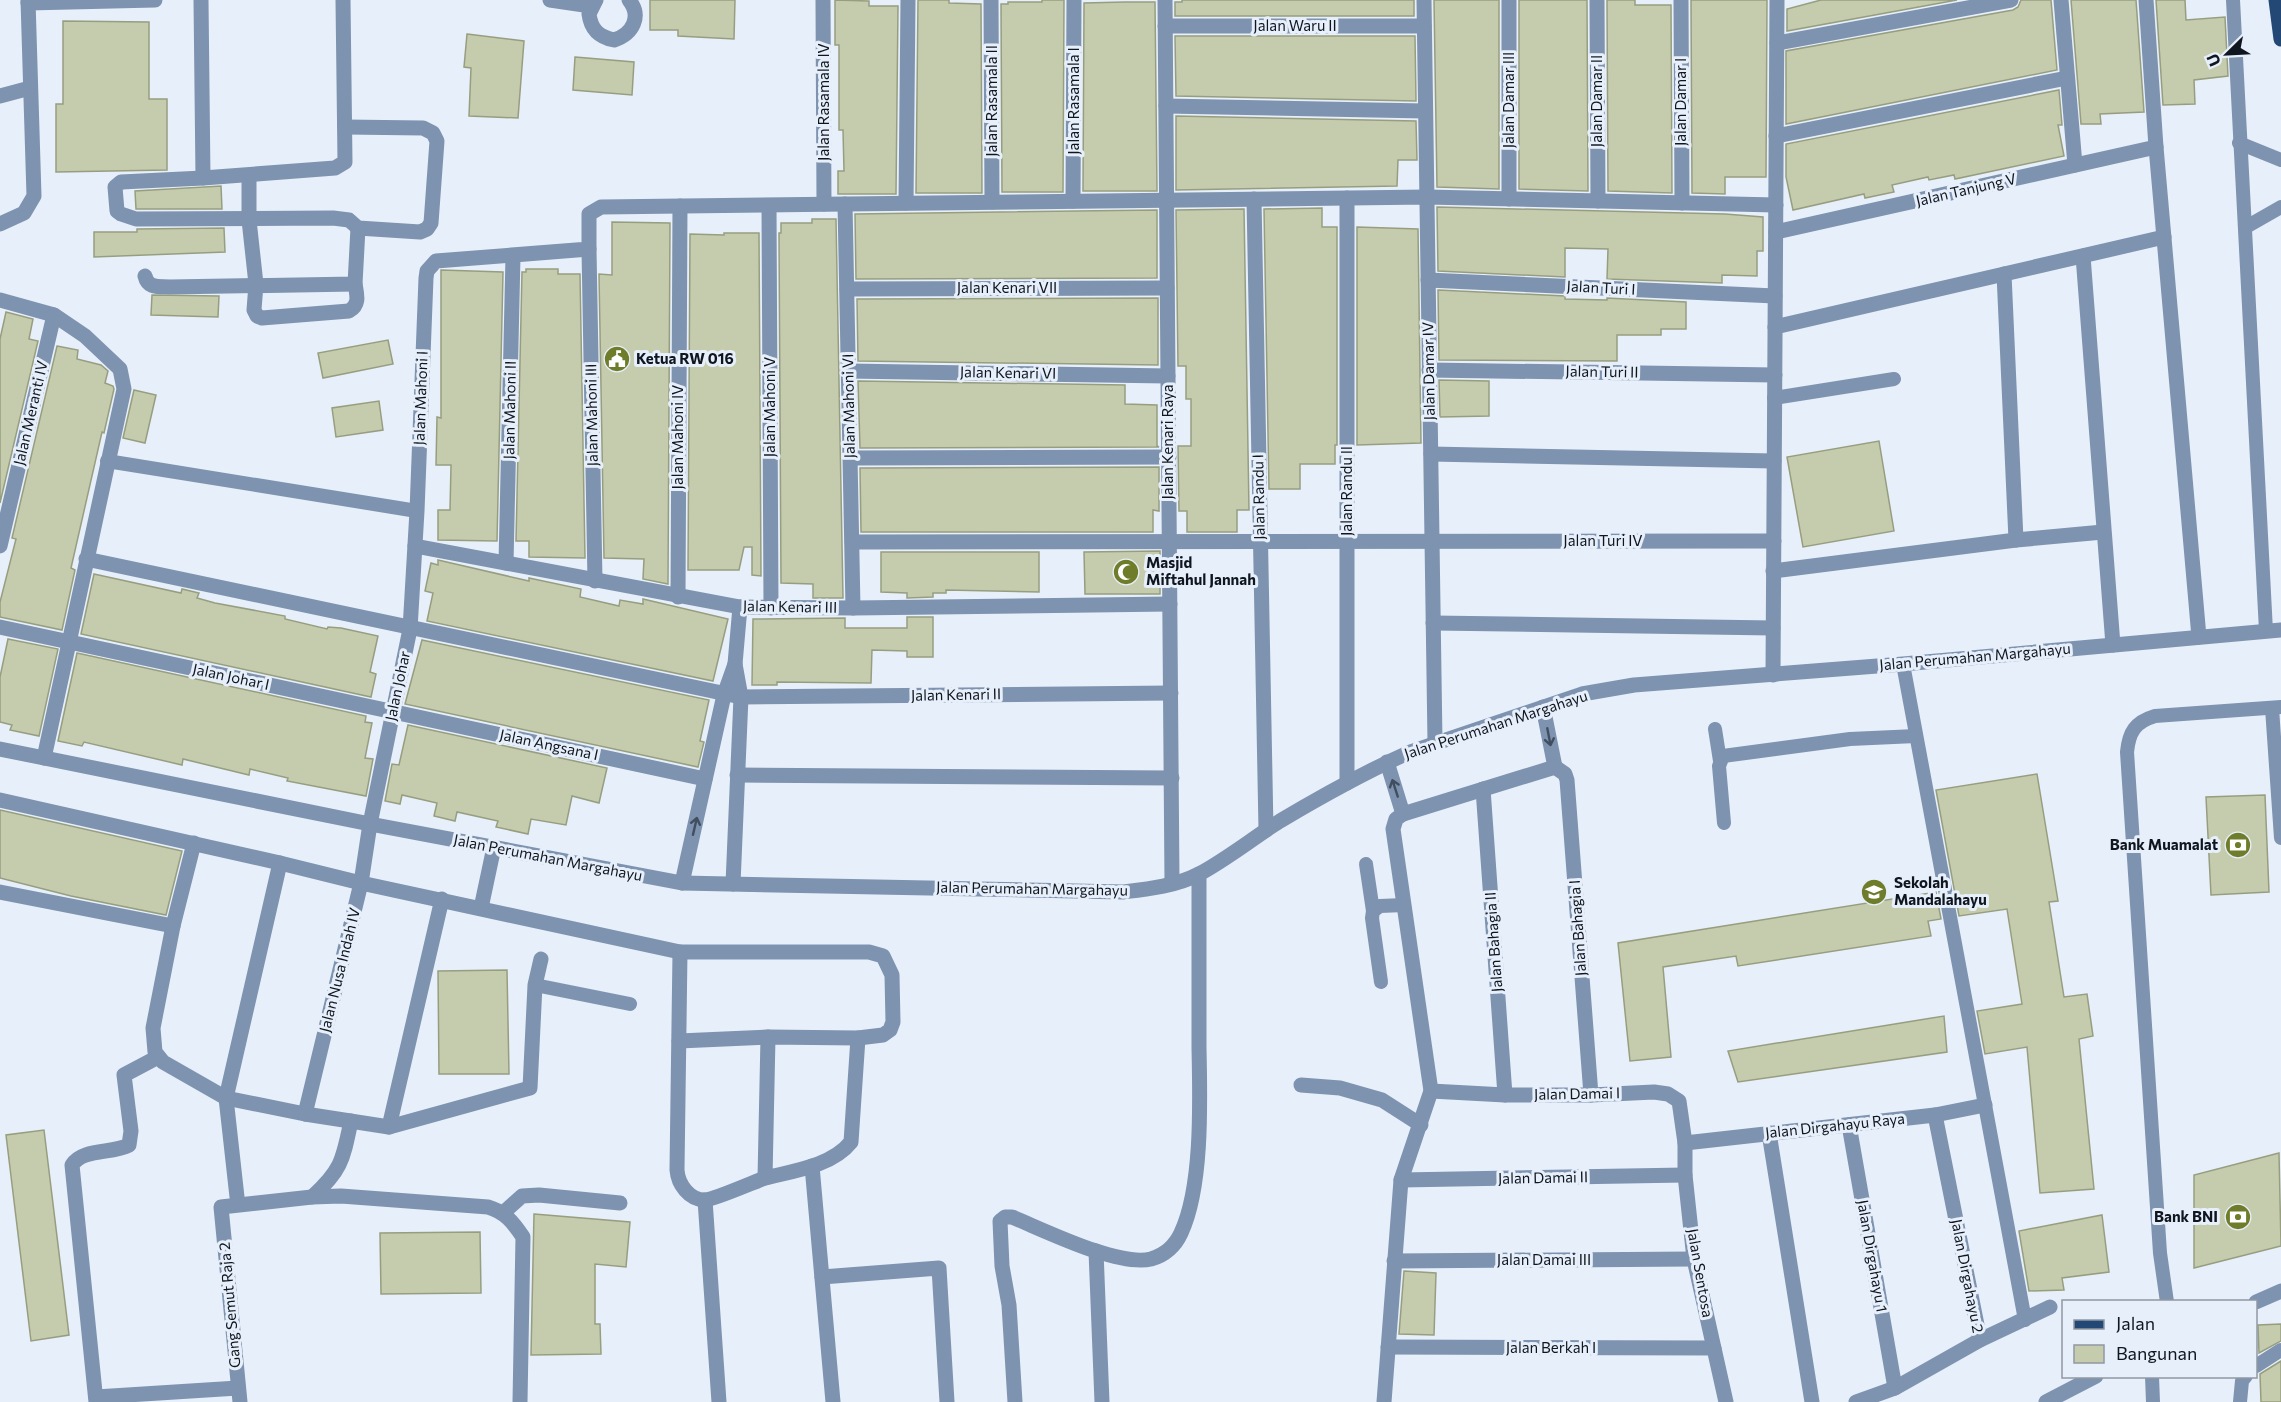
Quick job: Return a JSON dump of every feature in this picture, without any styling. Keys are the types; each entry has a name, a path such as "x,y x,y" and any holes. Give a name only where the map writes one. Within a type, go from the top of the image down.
{"main road":[{"path":"2276,0 2281,39"}],"street":[{"path":"0,224 24,213 34,196 28,2 155,0"},
{"path":"201,0 203,178"},
{"path":"343,0 345,162 341,166 249,176 121,182 115,188 117,210 121,214 136,219 333,218 349,220 358,228 420,232 427,229 431,223 437,141 434,133 423,128 345,127"},
{"path":"550,0 594,3 589,14 594,30 606,39 614,39 629,33 633,26 635,10 629,0"},
{"name":"Jalan Rasamala IV","path":"823,0 824,204"},
{"path":"906,203 908,0"},
{"name":"Jalan Rasamala II","path":"991,0 992,202"},
{"name":"Jalan Rasamala I","path":"1073,201 1074,0"},
{"name":"Jalan Kenari Raya","path":"1165,0 1172,883"},
{"name":"Jalan Damar IV","path":"1424,0 1435,742"},
{"name":"Jalan Damar III","path":"1509,0 1509,199"},
{"name":"Jalan Damar II","path":"1596,0 1598,201"},
{"name":"Jalan Damar I","path":"1681,0 1682,203"},
{"path":"1773,675 1777,0"},
{"path":"1777,43 2010,0"},
{"path":"2061,0 2075,165"},
{"path":"2146,0 2156,147 2199,637"},
{"name":"Jalan Waru II","path":"1165,26 1424,26"},
{"path":"1776,136 2067,78"},
{"path":"0,96 30,88"},
{"path":"1166,106 1425,111"},
{"name":"Jalan Tanjung V","path":"1776,232 2156,147"},
{"path":"249,176 249,220 256,284 254,310 257,316 262,318 350,311 355,308 358,228"},
{"path":"681,206 1427,197 1776,205"},
{"name":"Jalan Randu II","path":"1347,198 1347,783"},
{"name":"Jalan Randu I","path":"1254,199 1266,830"},
{"name":"Jalan Mahoni VI","path":"845,204 853,608"},
{"name":"Jalan Mahoni III","path":"595,581 589,214 601,207 681,206"},
{"name":"Jalan Mahoni IV","path":"678,597 681,206"},
{"name":"Jalan Mahoni V","path":"769,206 771,608"},
{"path":"1775,327 2164,237"},
{"path":"513,256 589,249"},
{"name":"Jalan Mahoni I","path":"415,546 426,278 431,266 443,259 513,256"},
{"name":"Jalan Mahoni II","path":"506,563 513,256"},
{"path":"2083,256 2113,645"},
{"path":"2004,274 2016,540"},
{"path":"145,276 147,283 153,286 355,284"},
{"name":"Jalan Turi I","path":"1428,280 1775,296"},
{"name":"Jalan Kenari VII","path":"846,289 1167,288"},
{"path":"0,300 54,315 85,336 120,369 124,389 44,758"},
{"name":"Jalan Meranti IV","path":"0,546 54,315"},
{"name":"Jalan Turi II","path":"1429,370 1775,375"},
{"name":"Jalan Kenari VI","path":"848,371 1168,376"},
{"path":"1431,454 1774,461"},
{"path":"850,458 1168,457"},
{"path":"1773,571 2016,540 2103,532"},
{"name":"Jalan Turi IV","path":"852,542 1774,541"},
{"name":"Jalan Kenari III","path":"415,546 740,607 1170,604"},
{"name":"Jalan Johar","path":"370,831 410,629 415,546"},
{"name":"Jalan Kenari II","path":"86,559 724,695 741,697 1171,693"},
{"path":"682,883 724,695 735,664 740,607"},
{"path":"1433,623 1773,628"},
{"name":"Jalan Johar I","path":"0,627 392,712"},
{"name":"Jalan Perumahan Margahayu","path":"0,749 370,831 494,847 682,883 1146,890 1199,874 1266,830 1387,762 1435,742 1582,694 1634,685 2274,631"},
{"path":"733,884 741,697 735,664"},
{"name":"Jalan Bahagia I","path":"1543,707 1555,767 1565,774 1567,780 1591,1095"},
{"name":"Jalan Angsana I","path":"392,712 705,778"},
{"path":"1387,762 1403,814"},
{"path":"1383,1402 1401,1180 1431,1091 1393,829 1396,819 1403,814 1555,767"},
{"path":"737,776 1172,778"},
{"name":"Jalan Bahagia II","path":"1483,789 1505,1095"},
{"path":"0,800 361,883 442,899 482,902 680,952 877,953 887,961 892,975 893,1022 890,1030 883,1035 858,1038 768,1037 679,1041"},
{"name":"Jalan Nusa Indah IV","path":"306,1114 361,883 370,831"},
{"path":"194,843 173,926 153,1028 153,1045 158,1057 226,1098 389,1127 530,1088 535,985 541,960"},
{"path":"482,902 494,847"},
{"path":"237,1197 226,1098 280,863"},
{"path":"1015,1402 1009,1305 1002,1266 1000,1221 1005,1217 1012,1217 1096,1251 1130,1258 1150,1259 1170,1249 1182,1231 1192,1193 1197,1161 1200,1086 1199,874"},
{"path":"0,892 173,926"},
{"path":"389,1127 442,899"},
{"path":"680,952 678,1178 686,1191 705,1200 765,1178 812,1166 841,1152 851,1142 858,1038"},
{"path":"765,1178 768,1037"},
{"path":"158,1057 124,1075 131,1131 129,1145 122,1149 84,1156 72,1165 96,1400 239,1395"},
{"path":"1301,1085 1340,1088 1382,1100 1421,1125"},
{"name":"Jalan Damai I","path":"1431,1091 1505,1095 1654,1092 1674,1097 1680,1106 1686,1143"},
{"name":"Jalan Dirgahayu Raya","path":"1686,1143 1935,1115 1985,1104"},
{"name":"Jalan Dirgahayu 2","path":"1856,1402 1894,1388 1980,1340 1935,1115"},
{"path":"312,1197 339,1166 351,1121"},
{"name":"Jalan Dirgahayu 1","path":"1849,1125 1894,1388"},
{"path":"1769,1133 1812,1402"},
{"name":"Jalan Sentosa","path":"1686,1143 1685,1176 1694,1259 1726,1402"},
{"path":"812,1166 833,1402"},
{"name":"Jalan Damai II","path":"1401,1180 1685,1176"},
{"path":"503,1213 522,1196 539,1195 621,1203"},
{"path":"312,1197 340,1196 488,1207 503,1213 513,1222 523,1237 520,1402"},
{"name":"Gang Semut Raja 2","path":"239,1395 221,1207 312,1197"},
{"path":"705,1200 718,1402"},
{"path":"1096,1251 1102,1402"},
{"name":"Jalan Damai III","path":"1394,1261 1694,1259"},
{"path":"822,1277 939,1268 947,1402"},
{"path":"2257,1302 2281,1291"},
{"path":"1980,1340 2050,1306"},
{"name":"Jalan Berkah I","path":"1388,1347 1714,1348"},
{"path":"2046,1402 2094,1378"}],"lane":[{"path":"2233,0 2239,143 2274,631"},
{"path":"2239,143 2281,160"},
{"path":"2246,227 2281,207"},
{"path":"1774,398 1894,379"},
{"path":"107,461 417,511"},
{"path":"1904,664 2025,1320"},
{"path":"2167,1300 2160,1253 2127,752 2128,738 2133,728 2143,719 2155,716 2276,707 2281,838"},
{"path":"1715,729 1720,761 1724,823"},
{"path":"1720,761 1723,756 1729,754 1850,739 1916,736"},
{"path":"1366,864 1381,982"},
{"path":"1373,911 1380,906 1404,905"},
{"path":"535,985 630,1004"},
{"path":"2257,1365 2281,1350"},
{"path":"2152,1378 2153,1402"},
{"path":"2241,1402 2242,1381 2245,1378"}],"building":[{"path":"650,0 735,0 734,39 678,36 678,30 650,30"},
{"path":"835,0 869,1 869,6 898,6 896,194 838,194 838,171 844,171 843,130 839,130 839,45 835,45"},
{"path":"918,0 949,0 949,3 981,4 982,193 916,193"},
{"path":"1042,0 1064,0 1063,192 1002,192 1001,4 1042,2"},
{"path":"1182,0 1414,0 1414,16 1175,16 1175,2 1182,2"},
{"path":"1434,0 1499,0 1499,189 1437,187"},
{"path":"1519,0 1587,0 1588,191 1519,189"},
{"path":"1607,0 1635,0 1635,5 1671,5 1672,193 1608,191"},
{"path":"1691,0 1767,0 1766,177 1725,177 1725,194 1692,193"},
{"path":"1821,0 1957,0 1787,31 1787,9"},
{"path":"2021,0 2051,0 2057,70 1786,124 1786,51 2013,10 2018,7"},
{"path":"2071,0 2136,0 2144,112 2100,114 2101,124 2081,124"},
{"path":"2156,0 2185,0 2186,20 2225,17 2228,76 2194,80 2195,104 2163,105"},
{"path":"1155,2 1157,191 1083,191 1084,3"},
{"path":"63,21 149,22 149,99 167,99 167,170 56,172 56,104 63,104"},
{"path":"467,34 524,41 518,118 469,116 471,68 464,67"},
{"path":"1175,36 1415,36 1416,101 1176,96"},
{"path":"575,57 634,62 632,95 573,90"},
{"path":"2059,90 2062,125 2058,125 2064,156 1955,179 1954,175 1929,180 1928,177 1892,185 1894,192 1865,198 1864,194 1793,210 1786,177 1786,144"},
{"path":"1176,116 1416,121 1417,160 1398,160 1397,186 1176,190"},
{"path":"221,186 222,209 136,209 135,191"},
{"path":"1437,207 1725,214 1763,217 1763,251 1757,251 1757,276 1722,275 1722,283 1607,279 1608,249 1565,248 1565,277 1438,271"},
{"path":"1322,208 1322,227 1337,227 1337,445 1335,445 1335,464 1300,464 1300,489 1269,489 1264,209"},
{"path":"1244,209 1249,510 1237,510 1237,532 1187,532 1187,511 1179,511 1178,446 1191,446 1191,399 1186,399 1186,366 1178,366 1176,210"},
{"path":"1157,210 1157,278 856,279 855,214"},
{"path":"812,219 836,219 843,598 813,598 813,584 781,583 779,233 781,233 781,223 812,223"},
{"path":"612,222 670,223 668,584 643,579 644,559 604,558 599,274 612,275"},
{"path":"1357,227 1418,229 1421,443 1357,445"},
{"path":"224,228 225,252 94,257 94,232"},
{"path":"724,233 759,233 761,576 752,575 752,547 744,547 739,570 688,570 690,234 724,235"},
{"path":"526,269 558,269 558,274 580,274 585,558 529,557 529,541 516,541 522,272 526,272"},
{"path":"441,270 503,272 497,541 438,540 438,510 450,510 451,465 436,465 437,417 441,418"},
{"path":"1438,290 1565,296 1565,299 1607,300 1607,298 1686,302 1686,329 1661,329 1661,335 1617,335 1617,361 1439,360"},
{"path":"152,295 219,296 218,317 151,315"},
{"path":"1158,298 1158,365 858,361 857,299"},
{"path":"6,312 33,319 29,339 38,341 0,503 0,339"},
{"path":"388,340 393,364 323,378 318,353"},
{"path":"57,346 78,350 77,359 101,365 108,371 105,383 113,386 114,389 71,568 75,570 62,630 0,617 0,602 16,539 12,538"},
{"path":"1439,380 1489,381 1489,416 1440,417"},
{"path":"858,381 1125,385 1125,404 1157,405 1157,446 1159,447 860,448"},
{"path":"134,390 156,395 145,443 123,438"},
{"path":"379,401 383,430 336,437 332,408"},
{"path":"1879,441 1894,531 1803,547 1787,457"},
{"path":"1159,467 1159,511 1153,510 1153,532 861,532 860,468"},
{"path":"1160,551 1160,594 1085,594 1084,552"},
{"path":"881,552 1039,552 1039,592 946,590 946,593 933,593 933,597 907,598 907,593 881,592"},
{"path":"438,560 529,581 529,578 581,589 580,597 619,606 620,600 643,604 643,599 728,619 713,681 427,621 433,593 425,591 431,563 438,565"},
{"path":"94,574 181,593 182,589 199,593 197,598 215,603 285,616 285,619 327,629 328,627 341,628 378,636 370,672 376,674 371,697 81,634"},
{"path":"907,617 933,617 933,657 907,657 907,651 872,650 871,683 777,682 777,685 752,685 753,619 845,618 845,628 907,628"},
{"path":"8,639 58,649 39,736 10,730 12,725 0,722 0,677"},
{"path":"422,640 709,700 700,741 704,742 698,767 405,704"},
{"path":"77,653 366,716 365,722 372,723 365,758 373,759 366,796 287,781 288,778 250,769 249,775 183,759 182,765 84,742 82,746 58,741"},
{"path":"408,725 607,768 599,803 572,796 566,825 531,819 528,834 496,827 498,821 457,812 455,821 434,816 437,803 402,795 400,804 385,801 392,764 399,765"},
{"path":"2037,774 2058,901 2049,902 2064,997 2087,994 2093,1036 2079,1039 2094,1189 2040,1193 2027,1047 1985,1054 1977,1011 2022,1004 2007,909 1959,916 1936,790"},
{"name":"Bank Muamalat","path":"2265,795 2269,892 2211,895 2206,797"},
{"path":"0,810 182,851 166,915 71,896 0,878"},
{"path":"1936,892 1941,919 1928,921 1931,936 1738,966 1736,956 1663,967 1671,1057 1630,1061 1618,943"},
{"path":"507,970 509,1074 439,1074 438,971"},
{"path":"1944,1016 1947,1052 1738,1082 1728,1051"},
{"path":"44,1130 69,1335 31,1341 6,1135"},
{"name":"Bank BNI","path":"2279,1153 2281,1246 2194,1268 2194,1175"},
{"path":"534,1214 630,1222 626,1267 595,1264 595,1324 600,1324 601,1354 531,1355"},
{"path":"2102,1215 2109,1272 2062,1278 2064,1290 2029,1291 2019,1231"},
{"path":"480,1232 481,1293 381,1294 380,1233"},
{"path":"1404,1271 1436,1273 1434,1335 1399,1334"},
{"path":"2281,1324 2281,1341 2259,1353 2258,1325"},
{"path":"2281,1361 2281,1402 2261,1402 2260,1374"}],"place":[{"name":"Ketua RW 016","path":"617,359"},
{"name":"Masjid Miftahul Jannah","path":"1126,572"},
{"name":"Bank Muamalat","path":"2238,845"},
{"name":"Sekolah Mandalahayu","path":"1874,892"},
{"name":"Bank BNI","path":"2238,1217"}]}
